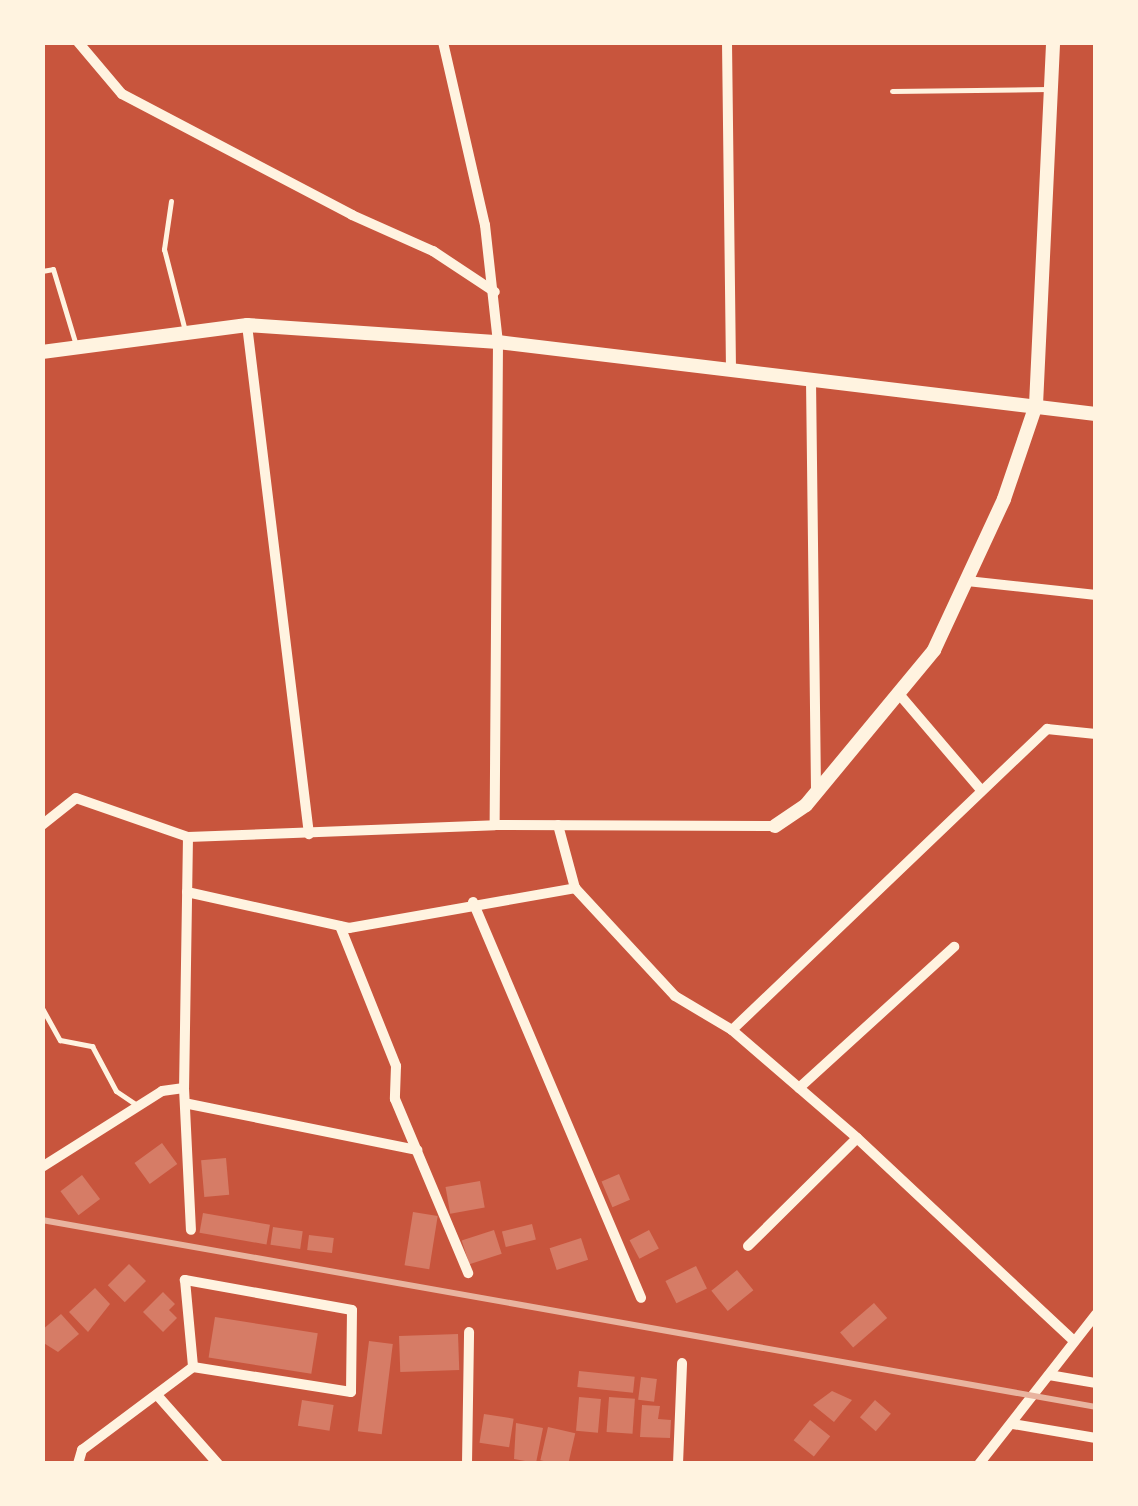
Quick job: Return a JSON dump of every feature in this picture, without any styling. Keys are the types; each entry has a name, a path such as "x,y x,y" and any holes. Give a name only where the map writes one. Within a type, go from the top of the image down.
{"street":[{"path":"78,42 122,94 352,216 433,250 494,292"},
{"path":"443,42 494,292 498,342 495,825"},
{"path":"727,42 731,371"},
{"path":"42,825 76,798 188,836 495,825 775,826 816,792 900,694 943,635 1036,405 1054,90 1052,42"},
{"path":"42,352 246,326 498,342 1096,414"},
{"path":"246,326 309,834"},
{"path":"811,380 816,792"},
{"path":"968,581 1096,594"},
{"path":"900,694 980,789"},
{"path":"732,1030 1046,730 1096,734"},
{"path":"558,825 575,888 675,996 732,1030 857,1138 1074,1340"},
{"path":"188,836 184,1088 189,1104 192,1230"},
{"path":"187,892 340,926 575,888"},
{"path":"474,902 641,1298"},
{"path":"340,926 396,1066 395,1099 468,1272"},
{"path":"799,1088 954,947"},
{"path":"42,1167 162,1091 184,1088"},
{"path":"189,1104 417,1150"},
{"path":"748,1246 857,1138"},
{"path":"78,1464 82,1450 193,1367 351,1392 352,1310 185,1280 193,1367"},
{"path":"979,1464 1096,1314"},
{"path":"467,1464 469,1332"},
{"path":"678,1464 682,1363"},
{"path":"1049,1375 1096,1383"},
{"path":"157,1396 218,1464"},
{"path":"1012,1424 1096,1438"}],"lane":[{"path":"892,91 1054,90"},
{"path":"171,202 164,249 186,334"},
{"path":"42,271 53,268 77,348"},
{"path":"42,1008 60,1040 92,1046 116,1091 139,1107"}],"building":[{"path":"162,1143 177,1164 150,1184 134,1163"},
{"path":"226,1158 229,1195 204,1197 201,1160"},
{"path":"619,1174 630,1200 612,1207 602,1181"},
{"path":"82,1175 100,1199 78,1215 60,1191"},
{"path":"480,1181 485,1208 450,1214 446,1187"},
{"path":"413,1212 438,1216 429,1269 405,1265"},
{"path":"203,1213 270,1225 266,1245 200,1233"},
{"path":"532,1224 536,1240 506,1247 502,1231"},
{"path":"273,1227 303,1231 300,1249 270,1245"},
{"path":"494,1230 502,1254 469,1264 462,1241"},
{"path":"649,1230 659,1249 639,1259 630,1240"},
{"path":"309,1235 334,1238 332,1253 307,1250"},
{"path":"581,1238 588,1260 557,1270 550,1248"},
{"path":"129,1264 146,1281 125,1302 108,1285"},
{"path":"696,1266 707,1288 676,1303 665,1281"},
{"path":"737,1270 753,1290 728,1311 711,1291"},
{"path":"95,1288 110,1304 88,1332 69,1312"},
{"path":"163,1292 175,1304 169,1310 177,1318 163,1332 143,1312"},
{"path":"874,1303 887,1318 853,1348 840,1333"},
{"path":"61,1314 79,1334 58,1352 42,1342 42,1330"},
{"path":"215,1317 318,1333 311,1374 209,1357"},
{"path":"458,1334 459,1370 400,1372 399,1336"},
{"path":"369,1341 393,1344 382,1434 358,1431"},
{"path":"579,1371 635,1377 633,1393 577,1387"},
{"path":"641,1377 657,1379 654,1402 638,1400"},
{"path":"832,1391 852,1400 834,1422 813,1405"},
{"path":"579,1397 601,1399 598,1433 576,1431"},
{"path":"609,1397 635,1399 632,1434 607,1432"},
{"path":"302,1400 334,1405 330,1431 298,1426"},
{"path":"875,1400 891,1414 876,1431 860,1417"},
{"path":"642,1405 660,1406 658,1419 671,1420 670,1438 640,1437"},
{"path":"484,1414 514,1419 509,1447 479,1443"},
{"path":"810,1420 830,1436 814,1457 794,1440"},
{"path":"516,1423 543,1428 536,1463 514,1459"},
{"path":"548,1427 575,1433 568,1464 540,1460"}],"railway":[{"path":"42,1220 1096,1407"}]}
